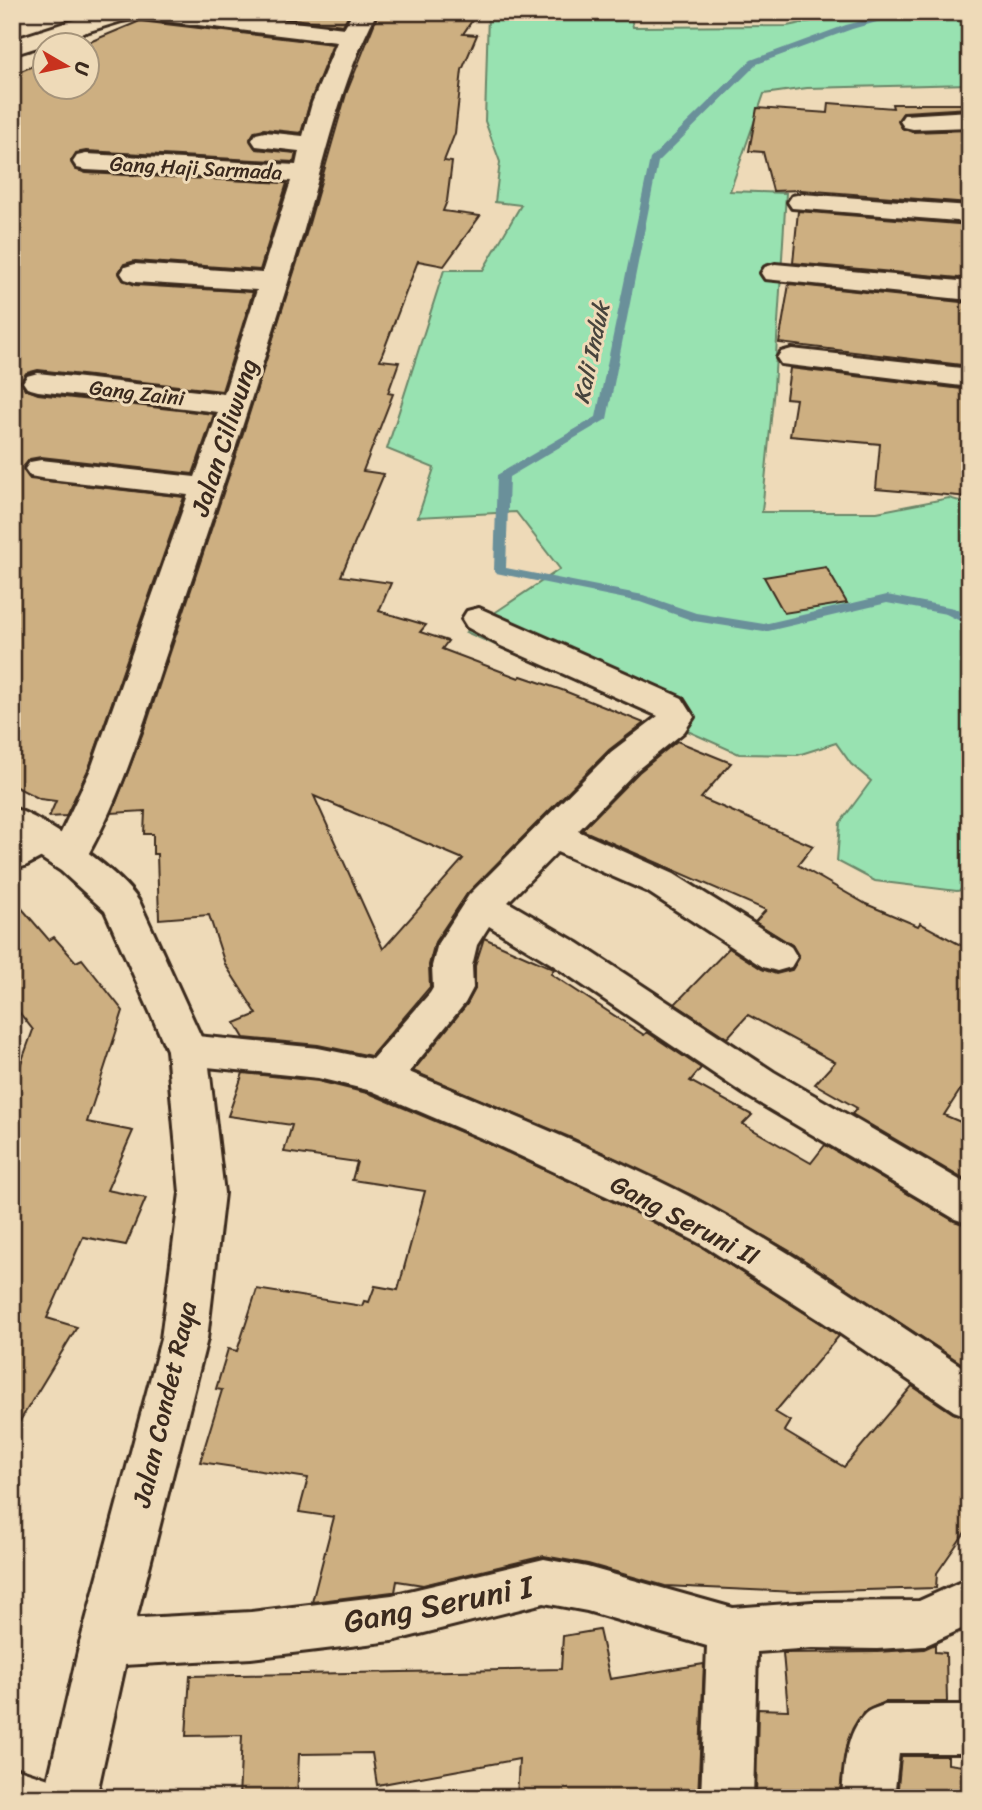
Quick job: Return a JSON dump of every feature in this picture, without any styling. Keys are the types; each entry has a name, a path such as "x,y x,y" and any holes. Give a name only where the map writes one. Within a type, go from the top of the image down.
{"street":[{"path":"145,12 359,24"},
{"path":"12,48 120,13"},
{"name":"Jalan Ciliwung","path":"34,844 109,769 236,405 325,103 359,24"},
{"path":"913,121 970,119"},
{"path":"265,140 310,159"},
{"name":"Gang Haji Sarmada","path":"86,162 310,159"},
{"path":"802,202 970,214"},
{"path":"135,273 273,282"},
{"path":"775,273 970,291"},
{"path":"792,358 970,378"},
{"name":"Gang Zaini","path":"38,382 236,405"},
{"path":"41,469 208,488"},
{"path":"381,1077 445,1003 453,988 452,966 458,943 483,905 624,761 671,724 676,717 669,706 513,638 480,619"},
{"path":"551,834 661,883 777,957"},
{"name":"Jalan Condet Raya","path":"34,844 121,903 187,1050 202,1194 184,1339 105,1643 70,1798"},
{"path":"483,905 564,953 759,1083 970,1207"},
{"name":"Gang Seruni II","path":"187,1050 318,1063 381,1077 632,1189 716,1232 839,1309 970,1397"},
{"name":"Gang Seruni I","path":"105,1643 251,1635 392,1618 544,1581 587,1589 733,1631 812,1625 877,1626 924,1623 970,1600"},
{"path":"727,1798 733,1631"},
{"path":"868,1798 872,1755 876,1740 885,1729 963,1729"},
{"path":"12,1792 33,1798"}],"green space":[{"path":"630,12 633,27 787,26 842,15 842,12 970,12 970,84 807,88 764,94 730,191 786,193 774,388 762,512 877,512 949,498 970,504 970,888 957,891 875,881 837,861 840,823 871,781 851,764 836,743 798,755 739,754 466,632 560,569 516,512 418,517 434,468 387,449 444,270 483,270 521,205 495,202 500,162 485,121 488,13"}],"building":[{"path":"235,12 350,12 343,25"},
{"path":"379,12 478,12 463,34 477,35 462,70 455,133 444,161 452,162 447,201 443,211 480,216 444,266 418,261 380,360 399,362 388,393 393,394 363,471 384,474 341,576 391,583 379,611 426,625 420,632 448,641 442,649 519,678 521,676 562,690 644,723 609,750 467,894 435,942 429,965 430,987 371,1056 318,1045 244,1038 235,1023 257,1014 225,964 209,915 159,919 157,854 153,854 153,834 144,834 145,811 112,813 147,722 243,433 306,234 346,94","holes":["314,796 463,859 383,949"]},
{"path":"140,21 333,44 301,133 264,129 255,131 250,139 256,149 296,153 294,162 86,151 76,153 71,161 75,169 86,173 287,183 260,270 135,261 124,264 119,272 123,280 135,285 253,292 222,391 38,370 26,373 21,381 25,389 38,394 214,414 193,474 41,457 30,459 23,467 30,479 184,497 89,768 66,816 49,817 56,801 40,799 12,785 12,75 32,66 32,102 102,102 102,37"},
{"path":"829,103 893,108 892,104 970,104 970,108 904,112 898,120 902,128 912,132 970,130 970,203 801,190 773,191 763,152 749,151 757,108 828,113"},
{"path":"798,211 970,225 970,279 793,263"},
{"path":"789,284 970,303 970,366 779,343"},
{"path":"790,368 970,390 970,497 876,489 880,444 790,436 796,399 786,398"},
{"path":"826,567 847,603 784,613 764,577"},
{"path":"677,741 731,763 701,798 813,846 798,865 866,904 918,926 920,923 970,950 970,1075 944,1115 970,1126 970,1183 852,1114 857,1108 815,1084 835,1062 748,1015 727,1038 675,1004 729,948 762,969 776,974 792,970 799,958 792,945 755,922 766,910 582,830 639,772"},
{"path":"12,897 49,940 54,937 76,962 82,959 123,1011 87,1122 133,1131 107,1190 146,1198 126,1245 83,1237 47,1318 77,1327 12,1434 12,1088 33,1030 12,1003"},
{"path":"484,938 554,969 551,974 644,1035 647,1032 701,1068 690,1081 752,1115 743,1124 811,1163 825,1145 954,1221 970,1226 970,1369 795,1254 695,1197 574,1139 413,1071 467,1004 475,989 475,966"},
{"path":"243,1073 318,1081 371,1094 485,1142 616,1203 700,1246 822,1324 839,1336 775,1412 790,1421 784,1431 844,1467 912,1386 953,1413 970,1419 970,1525 937,1573 936,1588 795,1592 665,1586 588,1564 544,1556 423,1585 397,1581 395,1592 312,1602 334,1517 299,1512 308,1478 200,1462 222,1390 216,1389 228,1349 237,1351 257,1289 362,1306 364,1301 369,1302 375,1286 398,1290 425,1191 352,1180 357,1162 284,1152 292,1125 228,1116"},
{"path":"599,1630 610,1679 704,1664 698,1798 517,1798 519,1759 377,1785 372,1753 299,1754 297,1798 239,1798 242,1735 186,1736 190,1676 561,1669 563,1636"},
{"path":"935,1644 935,1652 946,1653 947,1702 885,1702 863,1712 847,1742 839,1798 756,1798 758,1709 788,1710 783,1653 877,1652 924,1649"},
{"path":"901,1756 948,1756 948,1764 970,1767 970,1798 897,1798"}],"waterway":[{"name":"Kali Induk","path":"908,12 849,27 754,62 653,161 601,419 503,475 500,570 643,599 694,617 764,628 887,599 950,611 970,622"}]}
